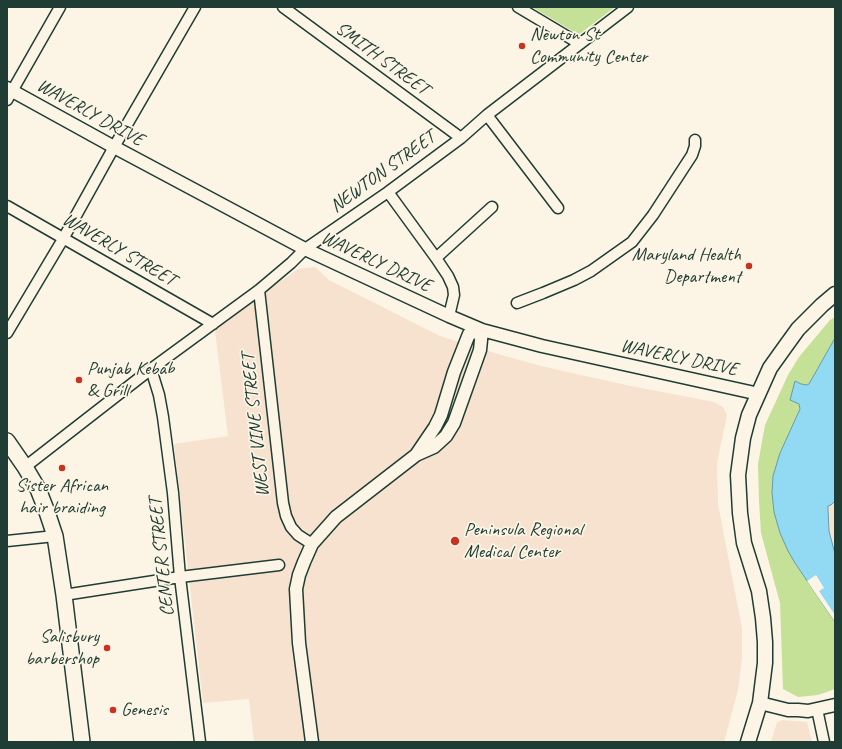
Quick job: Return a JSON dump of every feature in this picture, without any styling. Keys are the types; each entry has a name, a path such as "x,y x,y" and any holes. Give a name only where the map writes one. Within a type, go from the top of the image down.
{"main road":[{"path":"748,742 760,703 765,663 765,642 759,591 744,543 740,506 738,476 743,438 747,420 770,368 798,329 835,294"},
{"path":"7,441 38,489 55,536 64,595 82,742"}],"street":[{"path":"9,93 60,7"},
{"path":"7,333 63,239 195,7"},
{"name":"SMITH STREET","path":"283,7 461,138"},
{"path":"518,7 580,44"},
{"name":"NEWTON STREET","path":"25,467 151,369 259,290 292,263 305,249 388,192 461,138 486,115 628,7"},
{"name":"WAVERLY DRIVE","path":"9,93 305,249 482,330 542,346 758,394"},
{"path":"486,115 558,208"},
{"path":"517,303 574,280 591,271 632,242 654,215 692,155 695,140"},
{"path":"388,192 448,276 453,287 454,295 449,316"},
{"name":"WAVERLY STREET","path":"7,206 213,324"},
{"path":"436,258 492,207"},
{"name":"WEST VINE STREET","path":"259,290 283,503 286,516 291,527 298,535 312,544"},
{"path":"312,742 299,643 296,589 304,562 312,544 336,517 416,455 434,447 446,436 454,424 480,350 482,330 469,334 454,372 441,415 435,427 416,455"},
{"name":"CENTER STREET","path":"151,369 159,395 163,417 173,493 180,577 200,742"},
{"path":"7,541 55,536"},
{"path":"64,595 180,577 279,565"},
{"path":"760,703 788,710 808,711 835,705"},
{"path":"817,709 824,742"}],"shaded area":[{"name":"Peninsula Regional Medical Center","path":"315,267 329,280 440,336 541,366 626,385 714,402 723,407 727,415 717,463 718,504 742,628 742,658 738,690 724,742 254,742 249,699 203,703 174,444 228,436 215,331 213,329 298,269"},
{"path":"835,501 835,554 829,531 828,506"},
{"path":"782,720 807,722 812,742 771,742 777,722"}],"green space":[{"path":"532,7 615,7 579,34"},
{"path":"835,317 835,338 809,384 801,384 795,381 800,409 780,453 773,476 772,493 774,512 780,533 795,563 835,622 835,689 818,695 798,697 783,689 780,603 761,533 758,464 765,425 788,375 799,357 830,320"}],"water":[{"path":"835,338 835,501 828,506 828,509 829,531 835,554 835,622 788,551 780,533 774,512 772,493 773,476 780,453 800,409 799,404 790,400 795,381 801,384 809,384"}],"pier":[{"path":"816,575 824,588 819,591 835,615 835,622 807,581"}],"place":[{"name":"Newton St Community Center","path":"522,46"},
{"name":"Maryland Health Department","path":"749,266"},
{"name":"Punjab Kebab & Grill","path":"79,380"},
{"name":"Sister African hair braiding","path":"62,468"},
{"name":"Peninsula Regional Medical Center","path":"455,541"},
{"name":"Salisbury barbershop","path":"107,648"},
{"name":"Genesis","path":"113,710"}]}
